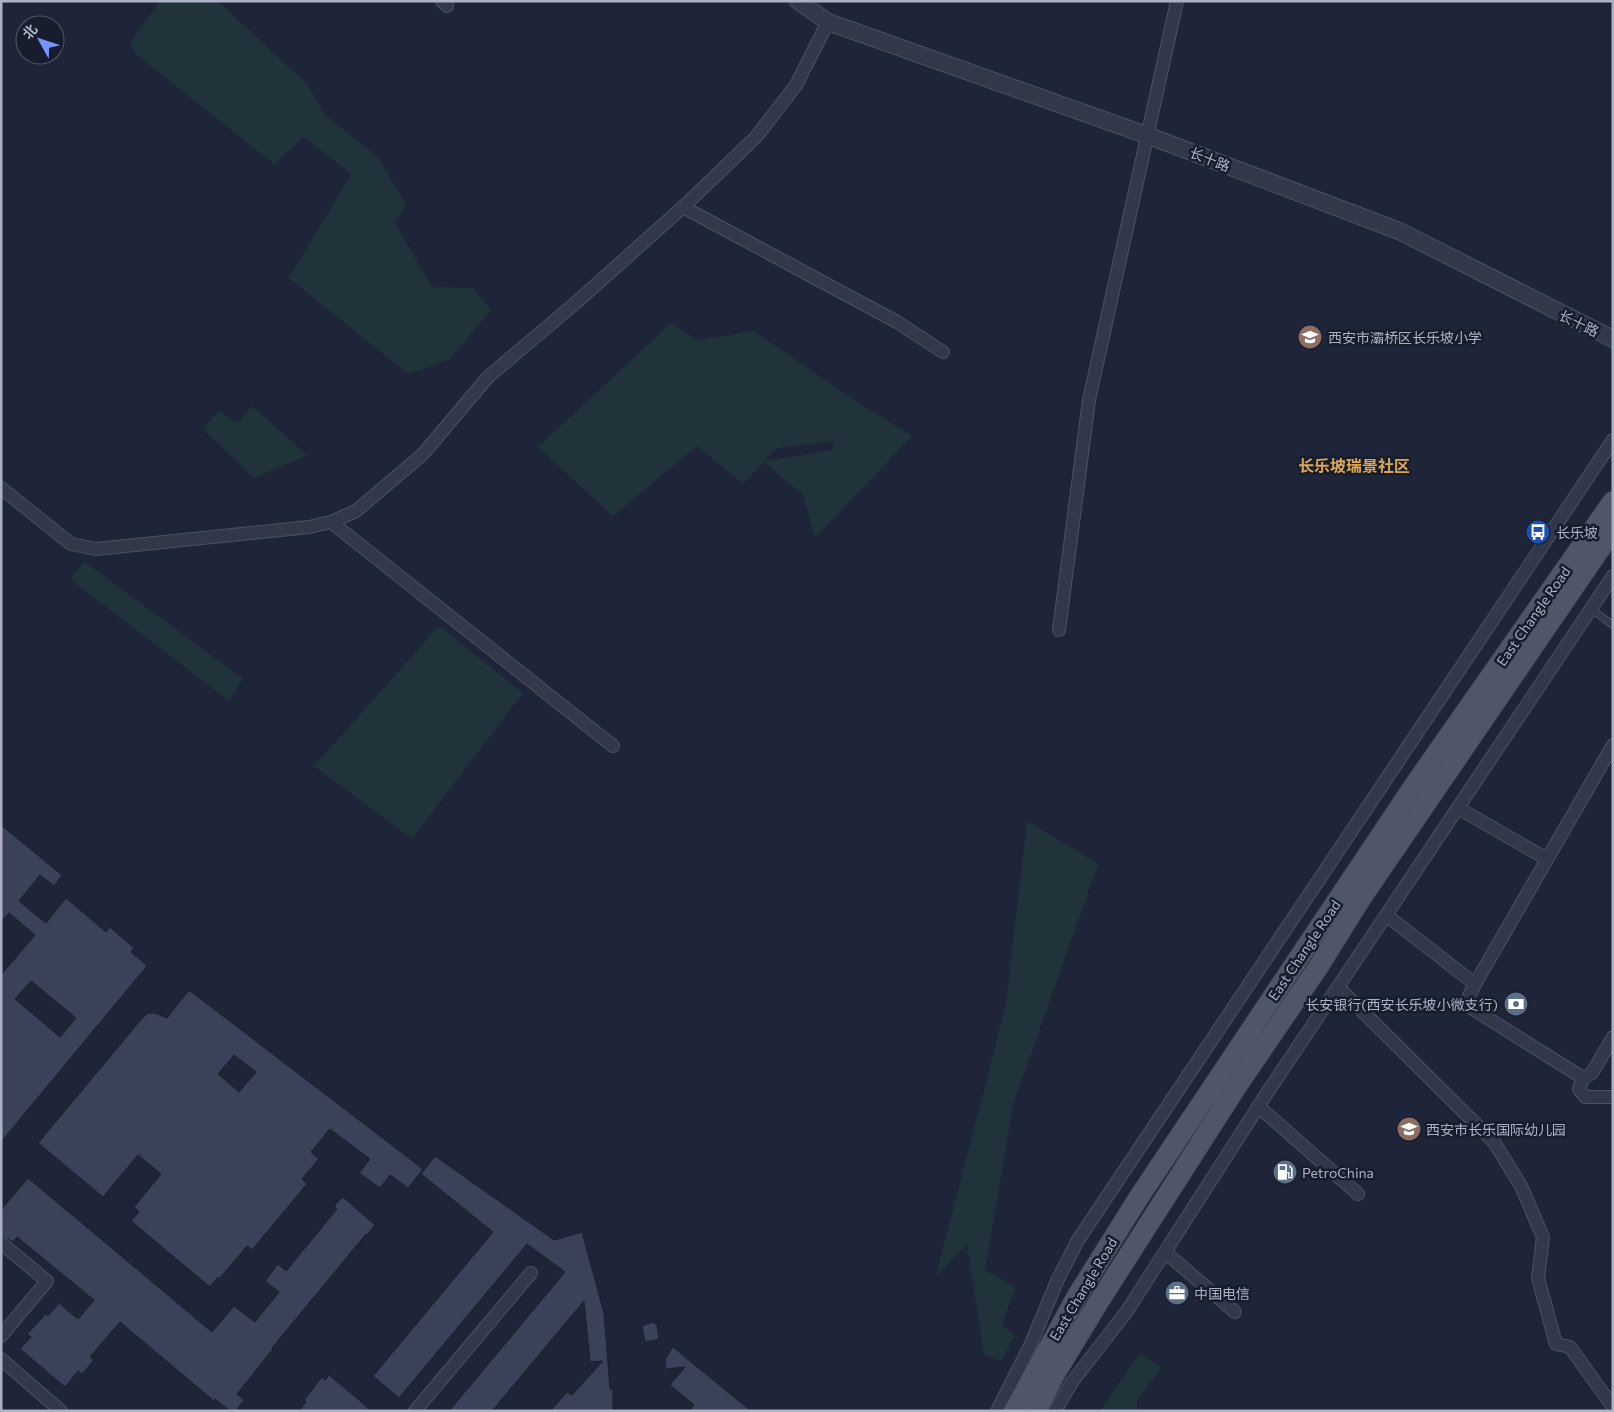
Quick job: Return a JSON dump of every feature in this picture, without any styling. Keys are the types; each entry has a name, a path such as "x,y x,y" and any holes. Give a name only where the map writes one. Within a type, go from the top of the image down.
{"main road":[{"name":"East Changle Road","path":"1014,1411 1077,1296 1145,1188 1415,784 1613,501"},
{"name":"East Changle Road","path":"1036,1411 1044,1402 1098,1303 1237,1086 1319,966 1362,897 1613,530"}],"street":[{"name":"长十路","path":"798,1 828,22 1148,136 1399,231 1613,339"},
{"path":"1058,630 1088,400 1177,1"},
{"path":"1,488 71,544 96,549 309,527 331,522 356,511 423,454 488,377 579,300 683,207 756,137 796,85 828,22"},
{"path":"683,207 896,322 943,352"},
{"path":"997,1411 1030,1346 1058,1279 1078,1240 1613,440"},
{"path":"331,522 613,746"},
{"path":"1055,1411 1072,1382 1127,1311 1258,1106 1613,576"},
{"path":"1583,1078 1465,1004 1613,745"},
{"path":"1458,808 1547,859"},
{"path":"1386,915 1475,984"},
{"path":"1338,987 1494,1142 1521,1186 1543,1237 1538,1278 1556,1344 1570,1347 1613,1407"},
{"path":"1613,1037 1592,1074 1583,1078 1579,1089 1585,1097 1613,1097"},
{"path":"1258,1106 1358,1194"},
{"path":"1,1243 47,1281 1,1336"},
{"path":"1165,1252 1235,1312"},
{"path":"415,1411 531,1273"},
{"path":"1,1359 62,1411"}],"lane":[{"path":"1591,609 1613,625"}],"shaded area":[{"path":"160,1 218,1 308,85 324,114 379,158 406,205 395,223 432,287 473,288 491,310 449,360 408,374 289,278 351,174 304,137 274,164 137,55 130,43"},
{"path":"671,323 698,340 753,331 868,409 912,436 815,538 803,495 764,462 743,484 697,446 613,516 538,447","holes":["833,441 833,450 764,461 777,448"]},
{"path":"252,406 307,455 254,478 203,429 218,411 237,423"},
{"path":"85,562 243,679 229,701 70,579"},
{"path":"439,626 523,693 412,839 314,766"},
{"path":"1027,821 1098,864 1013,1105 985,1270 1015,1287 1002,1325 1015,1336 1001,1361 984,1355 967,1244 936,1276 1006,1004"},
{"path":"1140,1353 1161,1367 1137,1401 1137,1411 1100,1411"}],"building":[{"path":"1,825 62,875 54,886 40,875 19,901 46,923 66,898 106,932 110,927 134,948 131,952 147,966 1,1142 1,975 35,935 9,913 1,922","holes":["31,981 76,1018 60,1037 15,999"]},
{"path":"189,990 423,1169 408,1188 390,1175 380,1188 359,1173 370,1159 330,1129 311,1152 319,1159 302,1179 307,1184 252,1250 247,1246 210,1287 131,1221 139,1212 134,1207 161,1174 138,1155 103,1197 38,1143 144,1016 149,1013 155,1013 167,1018","holes":["234,1055 256,1072 239,1092 218,1074"]},
{"path":"435,1156 554,1240 582,1232 604,1313 610,1389 613,1389 613,1411 550,1411 567,1392 572,1395 603,1361 590,1362 584,1301 492,1411 449,1411 565,1272 527,1244 399,1398 373,1376 493,1232 421,1174"},
{"path":"28,1178 212,1332 234,1306 255,1322 279,1292 265,1281 278,1264 286,1271 337,1209 334,1206 343,1197 375,1225 272,1348 237,1394 244,1400 236,1411 230,1411 215,1399 214,1401 120,1322 90,1357 94,1360 82,1374 78,1371 65,1387 20,1349 31,1337 27,1334 46,1314 48,1316 59,1303 78,1319 94,1300 17,1237 13,1242 1,1235 1,1210"},
{"path":"652,1322 657,1325 659,1339 645,1342 642,1326"},
{"path":"673,1347 751,1411 689,1411 694,1405 670,1385 685,1367 666,1369 665,1359"},
{"path":"329,1375 371,1411 299,1411 306,1402 304,1400 322,1377 325,1380"}],"place":[{"name":"西安市灞桥区长乐坡小学","path":"1310,337"},
{"name":"长乐坡","path":"1538,532"},
{"name":"长安银行(西安长乐坡小微支行)","path":"1516,1004"},
{"name":"西安市长乐国际幼儿园","path":"1409,1129"},
{"name":"PetroChina","path":"1285,1172"},
{"name":"中国电信","path":"1177,1293"}],"district":[{"name":"长乐坡瑞景社区","path":"1354,465"}]}
